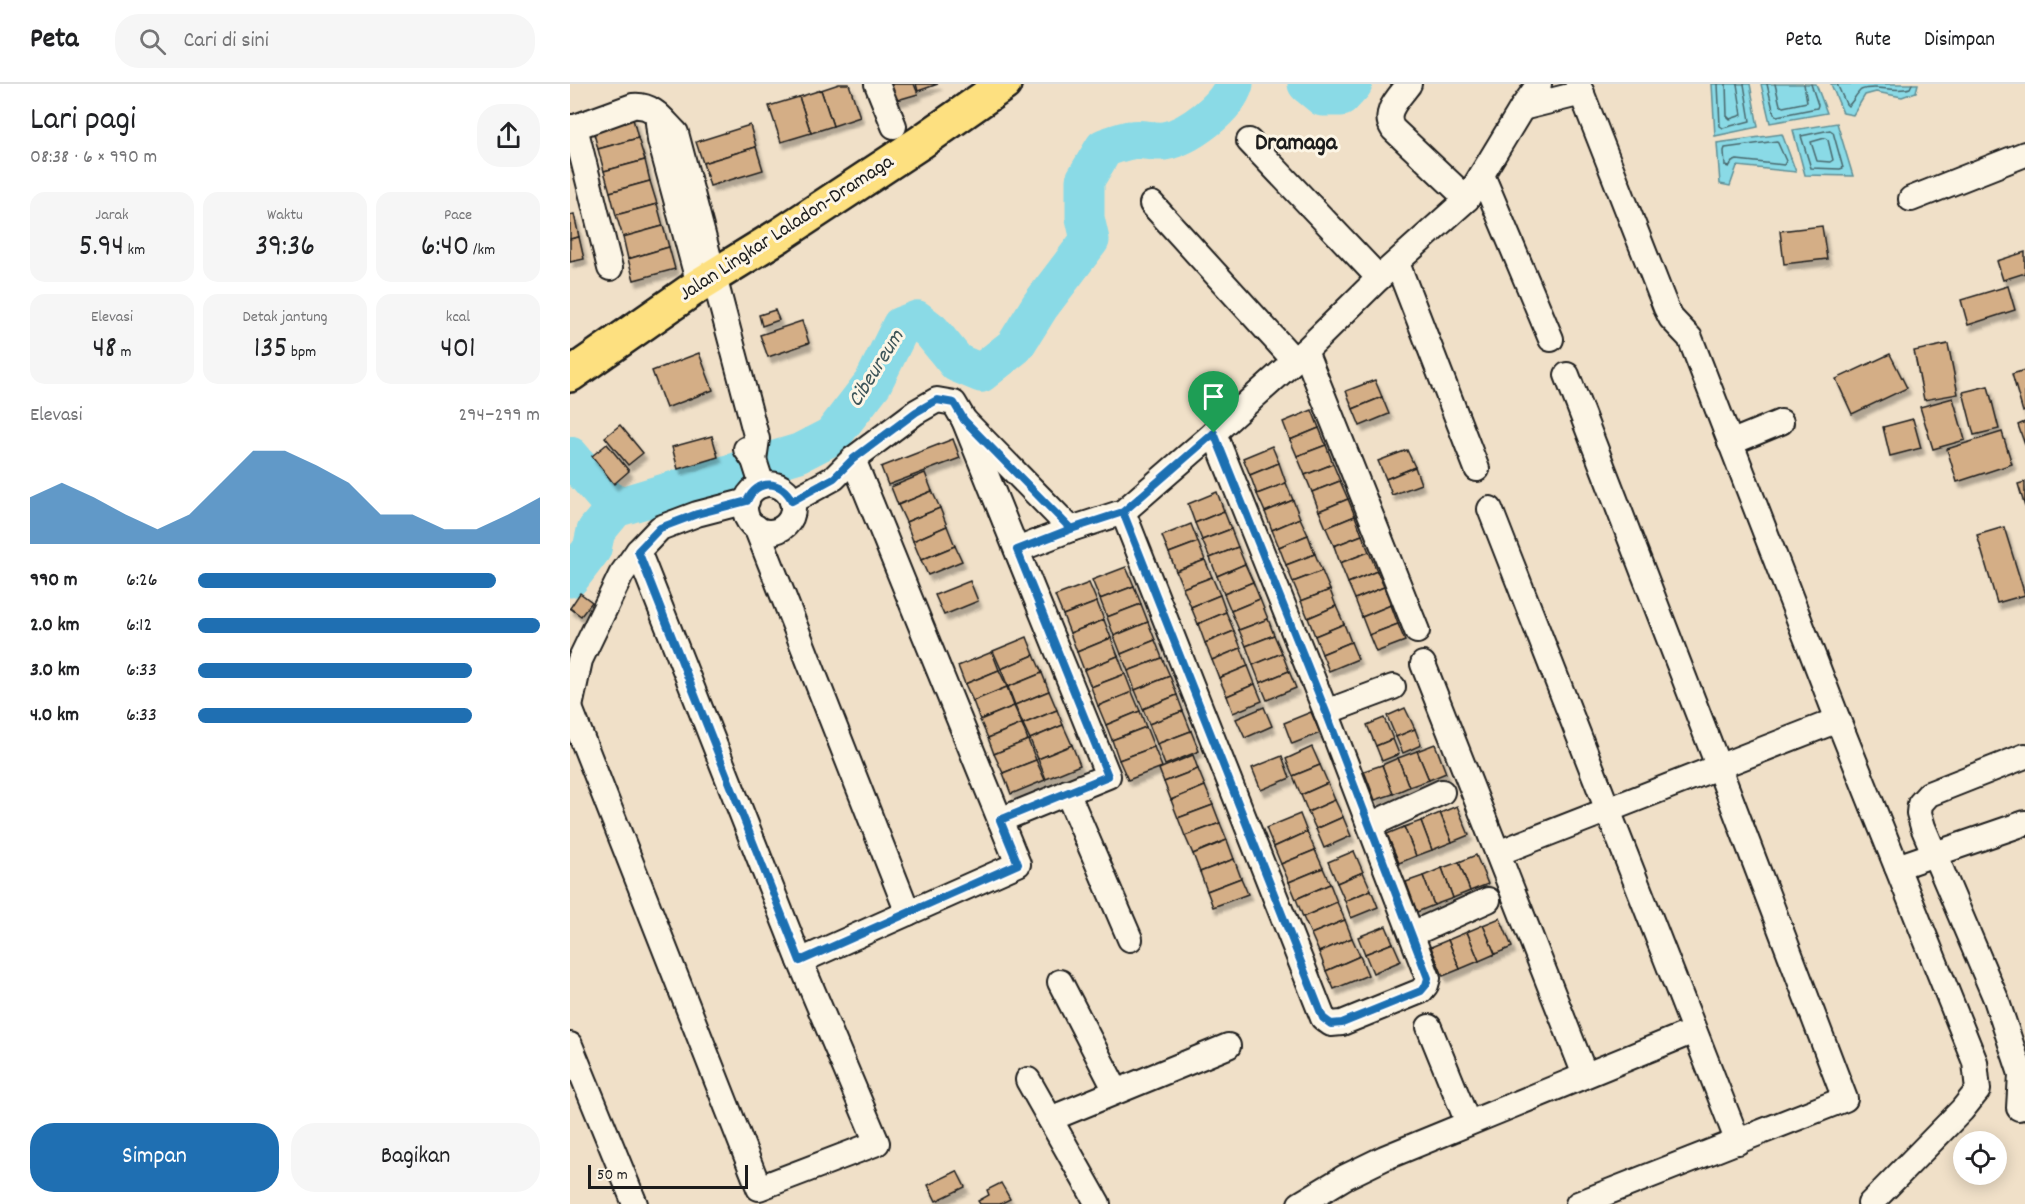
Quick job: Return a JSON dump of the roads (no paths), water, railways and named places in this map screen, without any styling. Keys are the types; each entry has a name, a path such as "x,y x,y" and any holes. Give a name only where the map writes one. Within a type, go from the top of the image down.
{"main road":[{"name":"Jalan Lingkar Laladon-Dramaga","path":"570,375 706,280 780,235 1000,85"}],"street":[{"path":"877,84 894,126"},
{"path":"1409,84 1389,112 1389,123 1467,199"},
{"path":"1017,550 1123,512 1214,433 1467,199 1539,84"},
{"path":"1522,108 1580,88 1666,308 1671,318 1690,338 1838,720 1975,1062 1978,1090 1962,1110 1870,1204"},
{"path":"610,268 573,127 633,106 642,106 650,108 676,133 706,280 768,555 908,914"},
{"path":"1250,141 1388,271 1478,469"},
{"path":"1911,199 2025,154"},
{"path":"1482,175 1551,339"},
{"path":"1152,204 1299,356 1417,631"},
{"path":"1567,375 1845,1099 1578,1204"},
{"path":"792,501 834,478 853,459 916,412 937,400 954,403 964,420 1108,776 1000,820"},
{"path":"964,420 1071,529"},
{"path":"1730,443 1780,422"},
{"path":"1123,512 1323,1018 1331,1024 1342,1023 1421,991 1428,978 1412,934 1214,433"},
{"path":"800,961 1018,864 853,459"},
{"path":"638,551 800,961 877,1143 759,1188 570,708 580,660 621,575 638,551 660,528 776,485 783,488 792,501 793,511 790,520 783,528 774,531 753,495"},
{"path":"1490,509 1738,1142"},
{"path":"1424,664 1585,1075"},
{"path":"1326,712 1393,687"},
{"path":"1498,853 1838,720"},
{"path":"2019,1108 2021,1074 1996,999 1919,813 1920,804 1929,794 2025,756"},
{"path":"1066,792 1130,939"},
{"path":"1370,825 1442,792"},
{"path":"1897,867 2025,823"},
{"path":"1412,934 1488,900"},
{"path":"1060,982 1116,1091"},
{"path":"1429,1028 1468,1123"},
{"path":"1300,1204 1345,1177 1468,1123 1694,1031"},
{"path":"570,1045 635,1204"},
{"path":"1050,1119 1228,1047"},
{"path":"1028,1080 1098,1204"}],"water":[{"path":"1712,84 1750,84 1758,127 1715,136"},
{"path":"1761,84 1816,84 1827,113 1770,123"},
{"path":"1831,84 1918,84 1916,92 1902,97 1876,92 1865,95 1853,115 1843,113"},
{"path":"1837,123 1853,176 1805,175 1793,130"},
{"path":"1782,134 1796,172 1737,166 1730,186 1720,184 1717,143"}],"waterway":[{"name":"Cibeureum","path":"570,578 592,549 596,531 615,508 799,453 832,436 873,383 901,326 917,320 931,331 957,363 981,373 1015,346 1040,306 1090,240 1085,218 1085,180 1104,148 1124,141 1164,141 1184,134 1215,112 1234,84"},
{"name":"Cibeureum","path":"1307,84 1323,97 1341,97 1353,84"},
{"path":"570,456 615,508"}],"district":[{"name":"Dramaga","path":"1296,144"}]}
